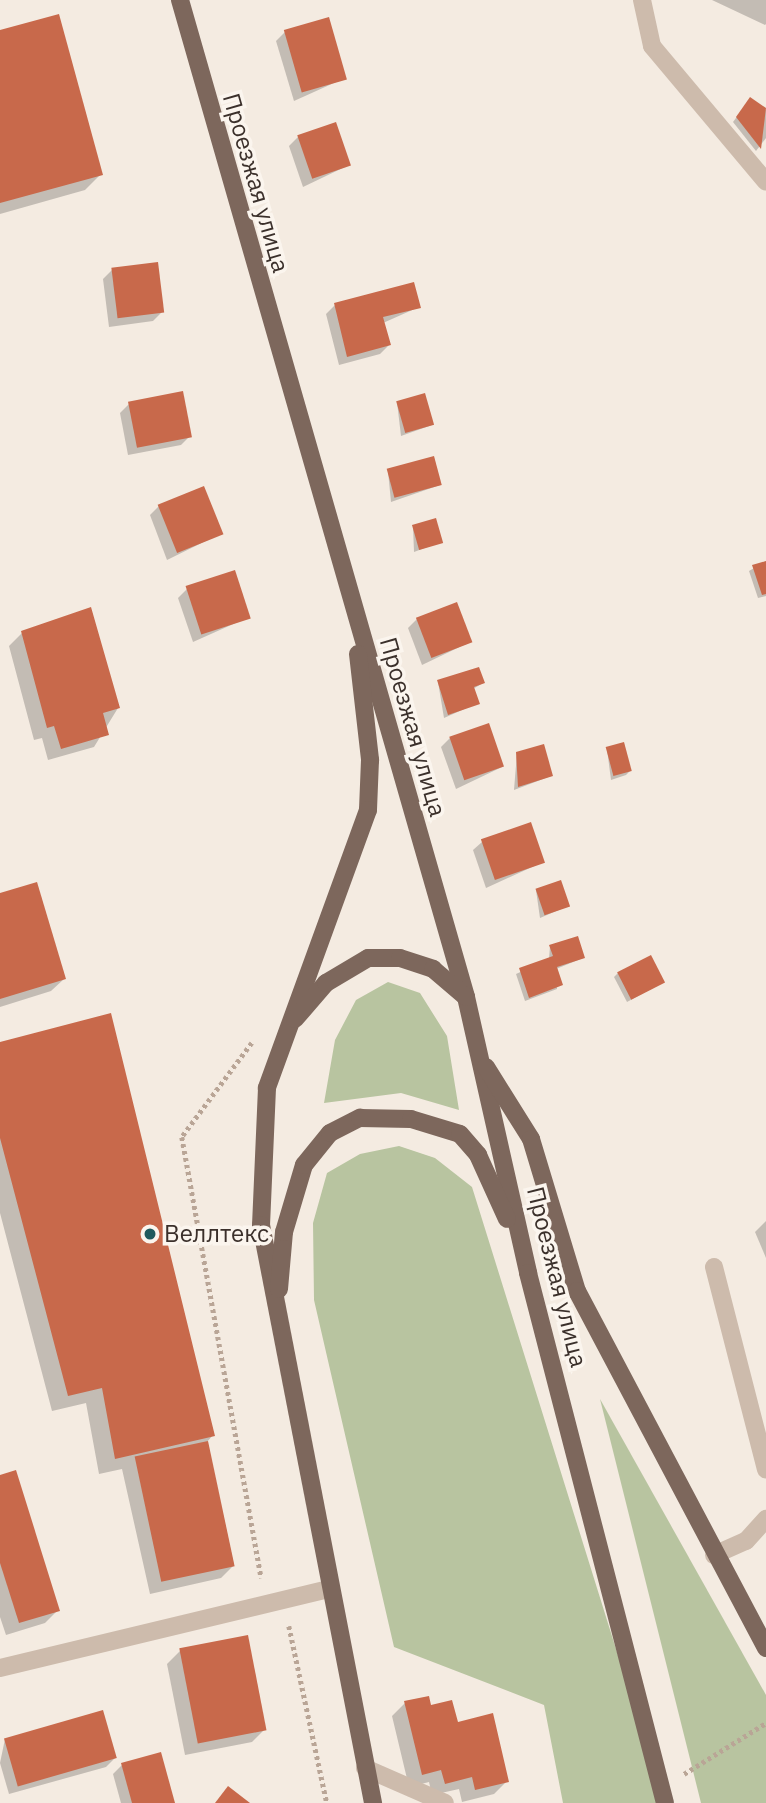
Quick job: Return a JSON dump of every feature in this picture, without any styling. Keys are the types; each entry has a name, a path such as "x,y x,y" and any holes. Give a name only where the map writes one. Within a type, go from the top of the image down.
{"main road":[{"name":"Проезжая улица","path":"180,0 357,625 466,997 528,1273 583,1473 663,1795"},
{"path":"357,625 370,760 368,810 287,1027 261,1124 261,1225 373,1803"},
{"path":"287,1027 326,983 368,958 400,958 433,970 466,997"},
{"path":"478,1054 531,1139 577,1291 714,1555 766,1648"},
{"path":"277,1317 284,1232 304,1166 330,1133 360,1118 411,1119 460,1134 495,1189 528,1273"}],"lane":[{"path":"642,0 652,46 766,182"},
{"path":"714,1267 766,1469"},
{"path":"714,1555 746,1541 766,1519"},
{"path":"0,1668 330,1589"},
{"path":"365,1768 445,1803"}],"path":[{"path":"252,1043 182,1137 259,1575 284,1600 327,1803"},
{"path":"663,1795 766,1723"}],"green space":[{"path":"388,982 420,993 447,1036 459,1110 401,1093 324,1103 335,1040 356,1000"},
{"path":"399,1146 435,1158 472,1187 664,1803 563,1803 544,1705 394,1647 314,1300 313,1223 327,1173 360,1154"},
{"path":"600,1399 766,1695 766,1803 701,1803"}],"building":[{"path":"59,14 103,175 0,203 0,30"},
{"path":"329,17 347,79 302,92 284,30"},
{"path":"750,97 766,108 761,149 736,117"},
{"path":"336,122 351,165 312,179 297,135"},
{"path":"158,262 164,313 118,318 111,268"},
{"path":"414,282 421,308 383,317 391,345 347,357 334,303"},
{"path":"183,391 192,437 137,448 128,402"},
{"path":"425,393 434,425 405,433 396,401"},
{"path":"434,456 442,485 394,498 387,469"},
{"path":"204,486 223,534 177,553 158,505"},
{"path":"436,518 443,543 419,550 412,525"},
{"path":"766,561 766,594 762,595 752,565"},
{"path":"235,570 251,619 201,635 186,586"},
{"path":"457,602 472,642 431,658 416,618"},
{"path":"91,607 120,708 103,713 109,735 61,749 54,726 47,728 21,631"},
{"path":"479,667 485,683 474,687 480,704 448,715 437,680"},
{"path":"489,723 504,766 464,780 449,737"},
{"path":"624,742 632,771 613,776 606,747"},
{"path":"544,744 553,776 518,787 516,752"},
{"path":"531,822 545,863 495,880 481,839"},
{"path":"561,880 570,906 545,915 535,889"},
{"path":"37,882 66,979 0,999 0,893"},
{"path":"578,936 585,958 557,967 563,985 529,998 519,968 553,956 549,945"},
{"path":"651,955 665,983 631,1000 617,972"},
{"path":"111,1013 215,1436 115,1459 102,1388 68,1396 0,1138 0,1042"},
{"path":"208,1441 235,1566 161,1582 135,1457"},
{"path":"16,1470 60,1611 19,1623 0,1563 0,1475"},
{"path":"248,1635 267,1730 198,1744 179,1648"},
{"path":"429,1696 431,1705 452,1700 458,1722 493,1713 509,1782 475,1790 472,1777 445,1784 441,1770 422,1775 404,1701"},
{"path":"103,1710 117,1758 18,1786 4,1738"},
{"path":"161,1752 175,1803 132,1803 121,1763"},
{"path":"228,1786 250,1803 215,1803"}],"place":[{"name":"Веллтекс","path":"150,1234"}]}
